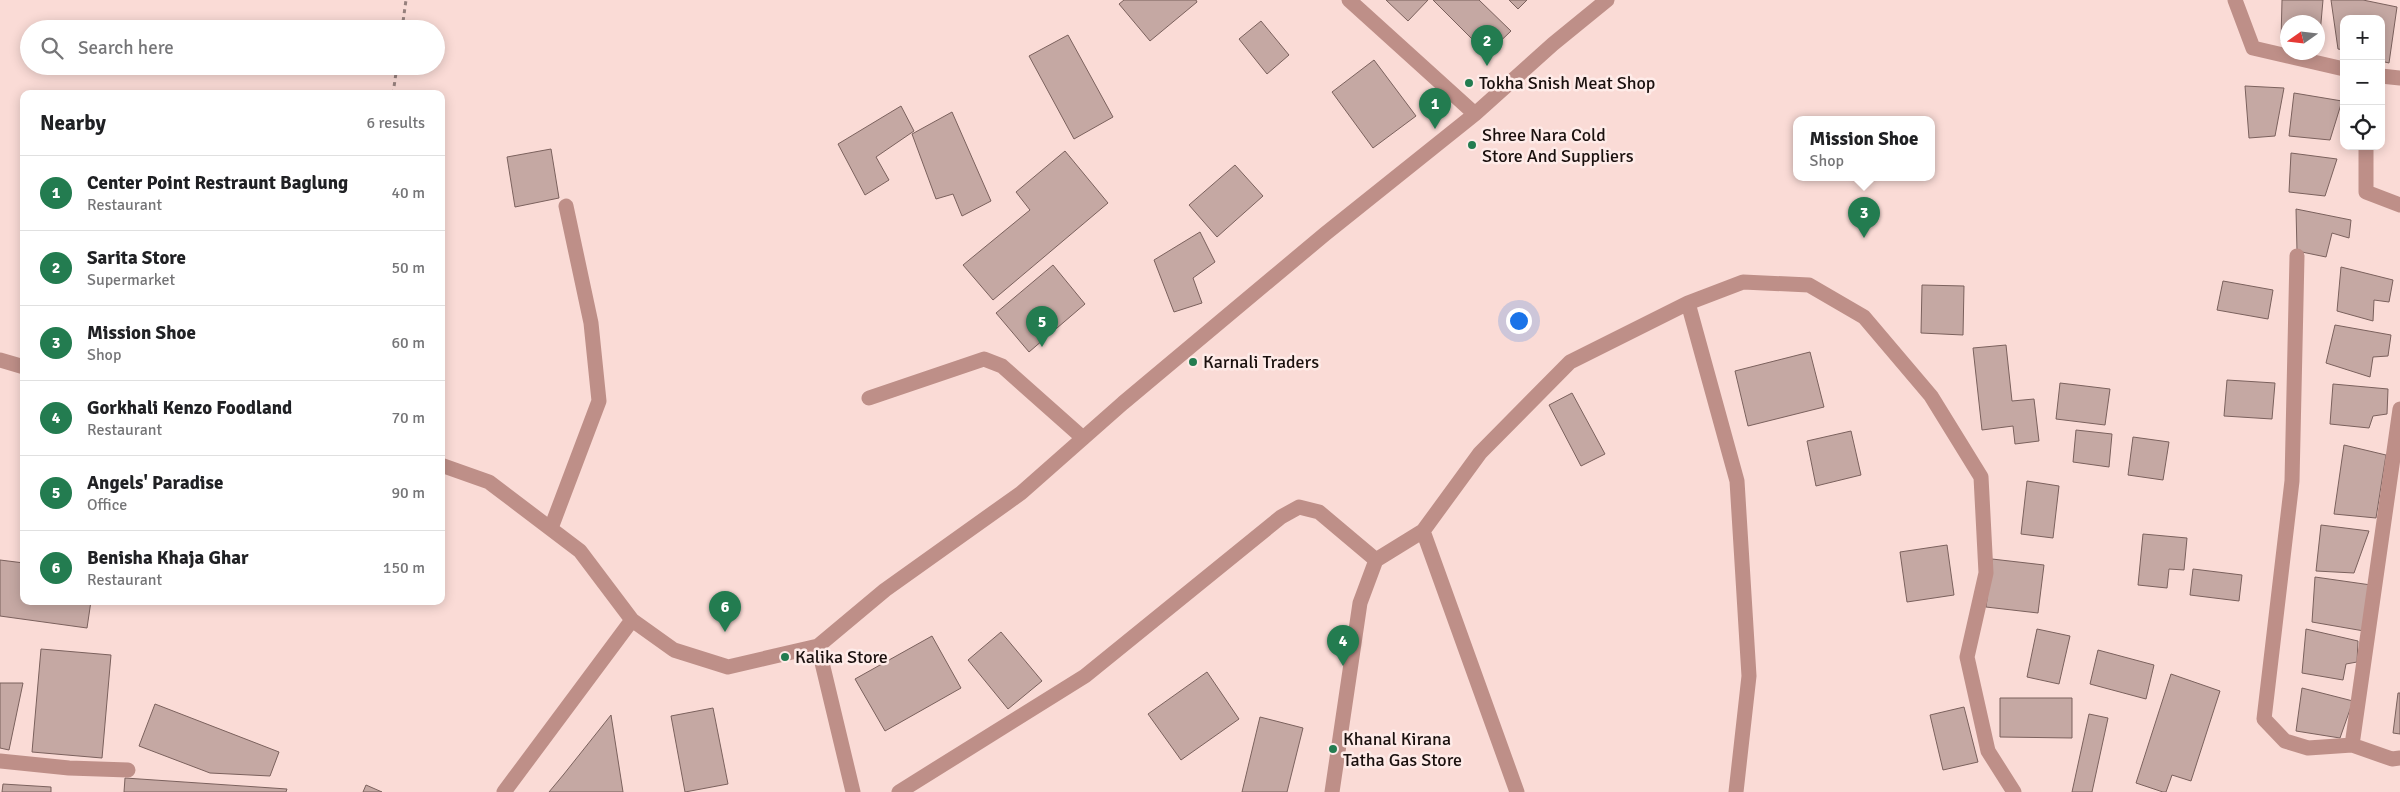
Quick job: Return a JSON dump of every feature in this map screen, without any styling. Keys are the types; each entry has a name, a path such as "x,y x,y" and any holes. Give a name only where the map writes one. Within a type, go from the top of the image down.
{"street":[{"path":"1349,0 1475,114"},
{"path":"445,466 489,482 580,551 632,620 674,650 728,666 818,646 885,590 1021,492 1325,234 1475,114 1553,44 1607,0"},
{"path":"2235,0 2254,48 2340,68"},
{"path":"2385,76 2400,78"},
{"path":"2366,150 2366,192 2400,206"},
{"path":"551,528 599,401 591,323 566,206"},
{"path":"2297,256 2292,481 2264,719 2285,741 2308,748 2352,745 2392,759 2400,758"},
{"path":"1332,792 1360,603 1376,560 1423,531 1480,453 1570,362 1688,303 1744,282 1808,285 1864,317 1931,396 1981,477 1986,573 1967,657 1988,751 2014,792"},
{"path":"1688,303 1737,481 1749,676 1736,792"},
{"path":"869,398 984,359 1002,366 1083,438"},
{"path":"0,360 20,367"},
{"path":"2352,745 2400,409"},
{"path":"899,792 1085,676 1281,517 1299,507 1319,512 1376,560"},
{"path":"1423,531 1517,792"},
{"path":"504,792 632,620"},
{"path":"818,646 853,792"},
{"path":"0,761 69,768 128,770"}],"path":[{"path":"403,20 406,0"},
{"path":"394,90 396,75"}],"building":[{"path":"1124,0 1196,0 1197,2 1150,41 1119,4"},
{"path":"1386,0 1428,0 1408,21"},
{"path":"1433,0 1479,0 1511,31 1487,54"},
{"path":"1509,0 1527,0 1518,9"},
{"path":"2282,0 2323,0 2322,15 2282,15"},
{"path":"2331,0 2363,0 2397,7 2389,63 2385,62 2385,15 2340,15 2340,49 2338,49"},
{"path":"1261,21 1289,55 1267,74 1239,39"},
{"path":"1068,35 1113,117 1074,139 1029,56"},
{"path":"1374,60 1416,116 1373,148 1332,92"},
{"path":"2245,86 2284,88 2275,136 2249,138"},
{"path":"2294,93 2340,101 2340,108 2330,140 2289,136"},
{"path":"901,106 914,131 876,157 889,180 865,195 838,144"},
{"path":"952,112 991,201 962,216 953,194 936,199 912,134"},
{"path":"551,149 559,198 515,207 507,157"},
{"path":"1065,151 1108,203 993,300 963,265 1030,210 1016,192"},
{"path":"2291,153 2337,159 2325,196 2289,192"},
{"path":"1235,165 1263,196 1217,237 1189,205"},
{"path":"2296,209 2351,220 2349,238 2332,233 2326,257 2297,251"},
{"path":"1200,232 1215,262 1193,278 1202,303 1174,312 1154,260"},
{"path":"1053,265 1085,304 1029,352 996,313"},
{"path":"2341,267 2393,280 2389,302 2374,300 2373,321 2337,311"},
{"path":"2223,281 2273,290 2268,319 2217,310"},
{"path":"1922,285 1964,286 1963,335 1921,333"},
{"path":"2335,325 2391,335 2388,356 2373,357 2370,377 2326,363"},
{"path":"2006,345 2012,401 2034,399 2039,441 2015,444 2013,426 1982,430 1973,348"},
{"path":"1810,352 1824,407 1748,426 1735,371"},
{"path":"2227,380 2275,383 2272,419 2224,416"},
{"path":"2060,383 2110,389 2105,425 2056,419"},
{"path":"2333,384 2388,389 2387,414 2373,416 2369,428 2330,424"},
{"path":"1572,393 1605,454 1581,466 1549,405"},
{"path":"2076,430 2112,434 2109,467 2073,462"},
{"path":"1851,431 1861,475 1816,486 1807,441"},
{"path":"2133,437 2169,442 2163,480 2128,475"},
{"path":"2344,445 2386,455 2376,518 2334,514"},
{"path":"2027,481 2059,486 2053,538 2021,534"},
{"path":"2321,525 2369,531 2354,573 2316,571"},
{"path":"2143,534 2187,538 2184,570 2169,569 2167,588 2138,585"},
{"path":"1947,545 1954,595 1907,602 1900,552"},
{"path":"1992,559 2044,565 2038,613 1986,607"},
{"path":"0,560 20,562 20,605 90,605 87,628 0,616"},
{"path":"2193,569 2242,575 2239,601 2190,595"},
{"path":"2315,577 2371,585 2364,631 2312,622"},
{"path":"2037,629 2070,636 2059,684 2027,677"},
{"path":"2306,629 2358,641 2357,662 2346,664 2343,680 2302,673"},
{"path":"1001,632 1042,681 1008,709 968,660"},
{"path":"932,636 961,688 885,731 855,679"},
{"path":"41,649 111,655 102,758 32,752"},
{"path":"2098,650 2154,665 2146,699 2090,684"},
{"path":"1207,672 1239,719 1181,760 1148,714"},
{"path":"2171,674 2220,691 2191,781 2172,775 2166,792 2163,792 2136,783"},
{"path":"0,683 23,683 9,750 0,748"},
{"path":"2302,688 2353,701 2340,738 2296,731"},
{"path":"2398,693 2400,693 2400,734 2393,733"},
{"path":"2000,698 2072,698 2072,738 2000,737"},
{"path":"155,704 279,752 270,776 210,773 139,746"},
{"path":"1964,707 1978,762 1943,770 1930,715"},
{"path":"713,708 728,784 685,792 671,716"},
{"path":"2089,714 2108,718 2092,792 2072,792"},
{"path":"611,715 623,792 549,792 564,774"},
{"path":"1260,717 1303,728 1287,792 1242,792"},
{"path":"125,778 287,789 286,792 124,792"},
{"path":"3,784 51,787 51,792 2,792"},
{"path":"366,785 382,792 363,792"}],"place":[{"name":"Sarita Store","path":"1487,66"},
{"name":"Tokha Snish Meat Shop","path":"1469,83"},
{"name":"Center Point Restraunt Baglung","path":"1435,129"},
{"name":"Shree Nara Cold Store And Suppliers","path":"1472,145"},
{"name":"Mission Shoe","path":"1864,238"},
{"name":"Angels' Paradise","path":"1042,347"},
{"name":"Karnali Traders","path":"1193,362"},
{"name":"Benisha Khaja Ghar","path":"725,632"},
{"name":"Kalika Store","path":"785,657"},
{"name":"Gorkhali Kenzo Foodland","path":"1343,666"},
{"name":"Khanal Kirana Tatha Gas Store","path":"1333,749"}]}
